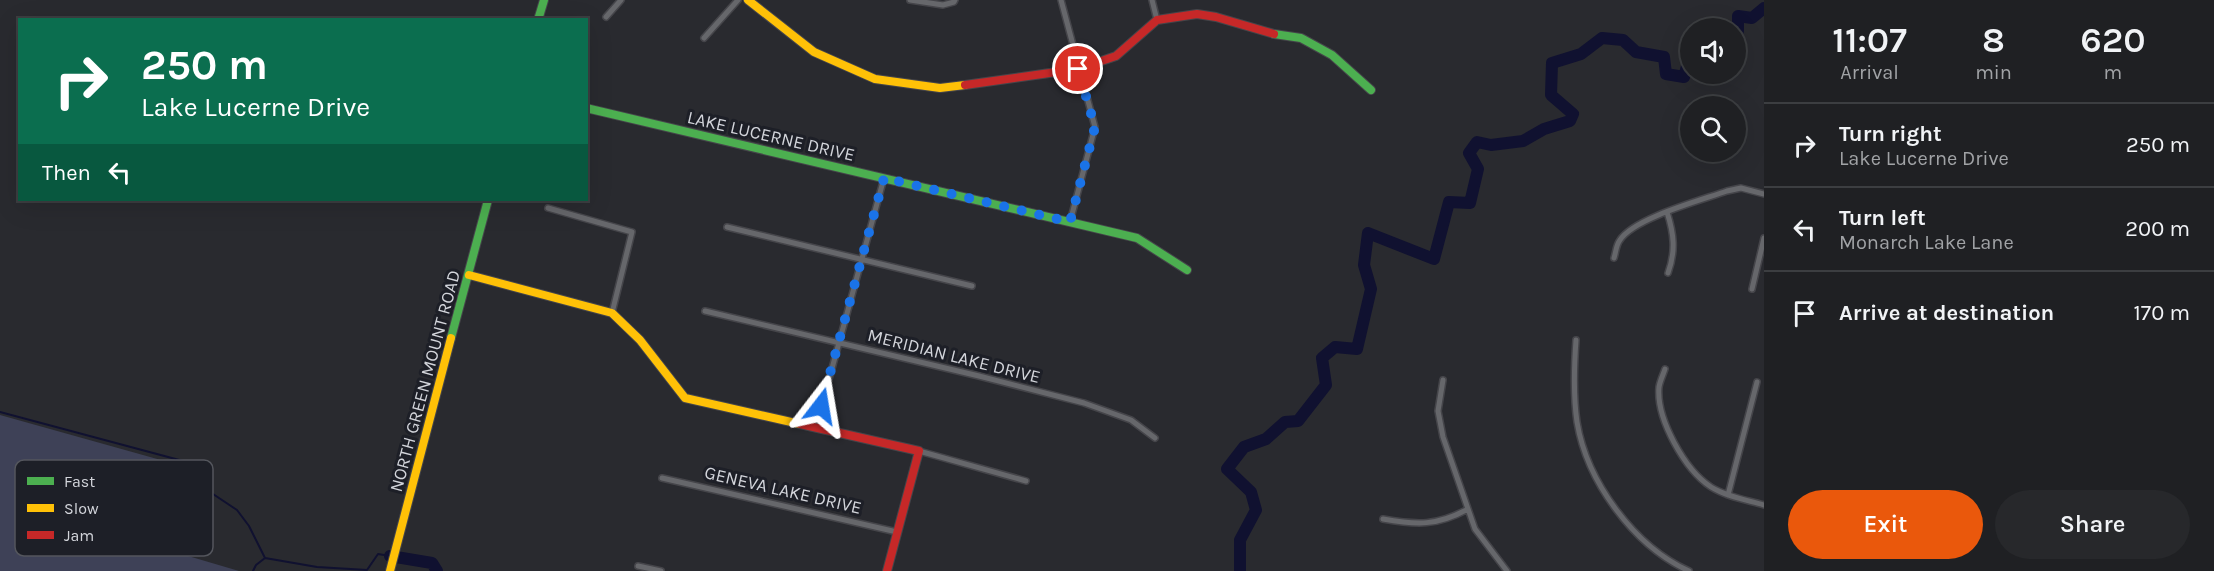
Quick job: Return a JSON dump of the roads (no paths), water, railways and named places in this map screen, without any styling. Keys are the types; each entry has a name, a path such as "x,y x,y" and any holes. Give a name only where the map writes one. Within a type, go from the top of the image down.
{"street":[{"path":"539,18 544,0"},
{"path":"606,17 621,0"},
{"path":"704,38 738,0"},
{"path":"748,0 799,43 875,79 940,88 1078,69 1116,56 1157,21 1197,14 1216,17 1269,33 1301,38 1332,56 1371,90"},
{"path":"910,0 943,5 955,0"},
{"path":"1061,0 1095,127 1070,222"},
{"path":"1152,0 1157,21"},
{"name":"LAKE LUCERNE DRIVE","path":"588,108 1137,238 1187,270"},
{"path":"816,427 837,343 884,178"},
{"path":"1614,258 1618,241 1626,233 1648,220 1741,188 1764,194"},
{"name":"NORTH GREEN MOUNT ROAD","path":"390,571 489,201"},
{"path":"548,208 632,232 612,313"},
{"path":"1667,212 1674,243 1674,256 1668,273"},
{"path":"727,227 972,286"},
{"path":"1752,289 1764,238"},
{"path":"469,275 612,313 640,340 685,398 920,451 1026,481"},
{"name":"MERIDIAN LAKE DRIVE","path":"705,311 1084,403 1131,420 1155,438"},
{"path":"1576,340 1573,383 1578,425 1587,458 1609,500 1633,531 1662,556 1689,571"},
{"path":"1665,369 1659,387 1661,403 1670,436 1679,452 1698,477 1712,487 1728,495 1764,505"},
{"path":"1443,380 1438,411 1443,437 1475,529 1507,571"},
{"path":"1728,495 1757,382"},
{"path":"887,571 920,451"},
{"name":"GENEVA LAKE DRIVE","path":"662,478 897,532"},
{"path":"1383,519 1429,524 1451,518 1468,509"},
{"path":"638,566 661,571"}],"waterway":[{"path":"1738,18 1738,16 1752,18 1764,8"},
{"path":"1240,571 1240,540 1256,510 1251,492 1227,469 1244,447 1266,439 1285,422 1298,421 1326,385 1322,358 1335,347 1357,349 1371,289 1364,265 1368,233 1434,259 1449,202 1470,203 1478,169 1469,153 1477,142 1491,145 1523,141 1544,129 1570,121 1573,114 1551,95 1552,63 1581,54 1602,38 1623,40 1636,52 1664,57 1666,74 1680,76"},
{"path":"0,412 179,460"},
{"path":"213,494 237,510 249,526 265,558"},
{"path":"265,558 317,567 367,570 378,554 390,556"},
{"path":"390,556 432,563 437,571"},
{"path":"253,571 256,565 265,558"}]}
